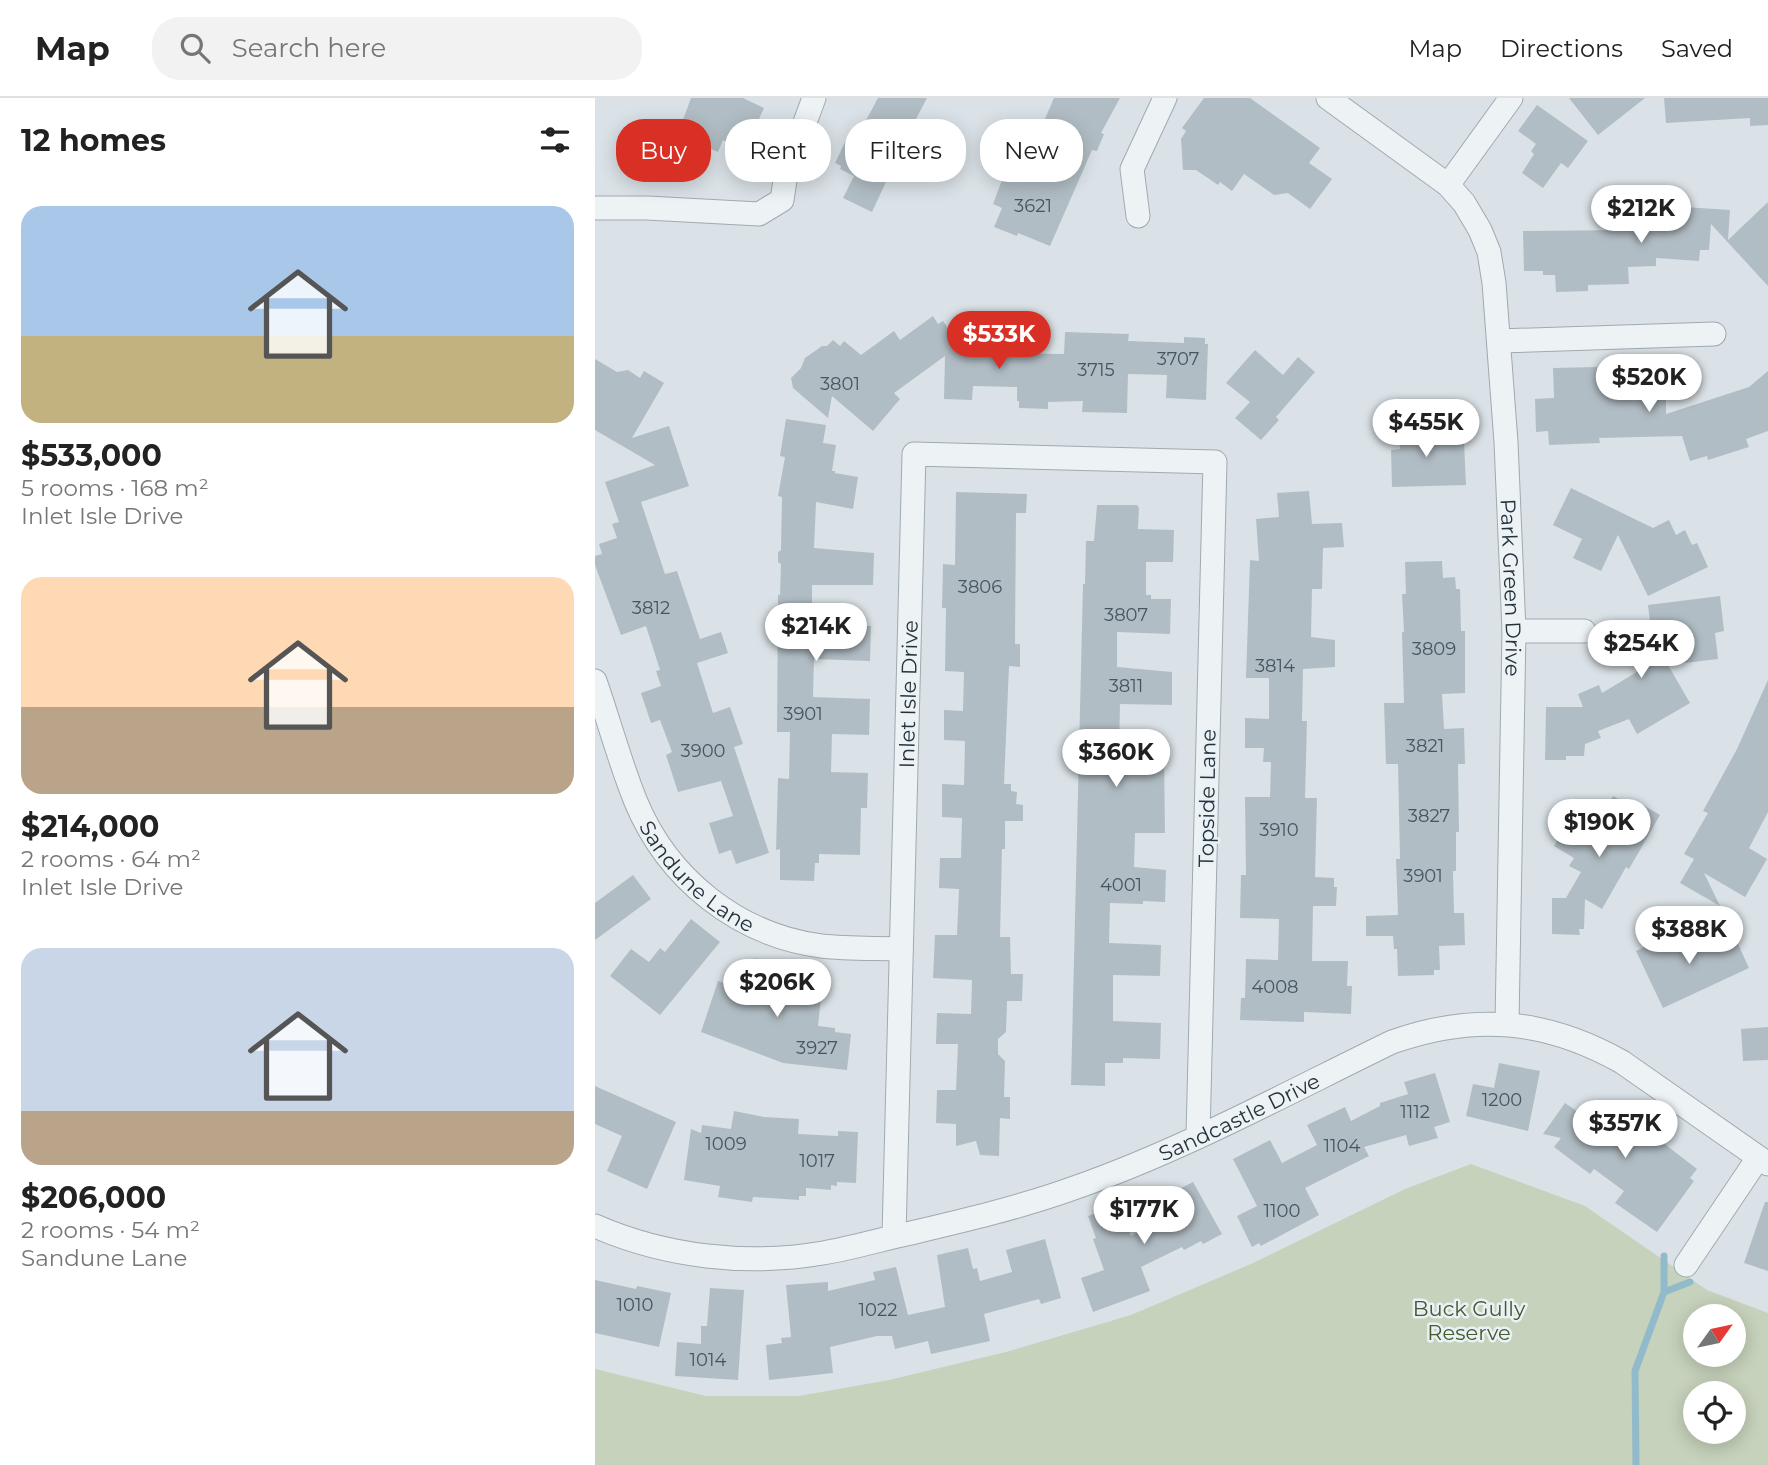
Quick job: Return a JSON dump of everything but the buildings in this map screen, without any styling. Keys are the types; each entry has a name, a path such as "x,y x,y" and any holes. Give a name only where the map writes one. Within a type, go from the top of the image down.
{"street":[{"path":"595,208 759,214 782,200 786,174 814,98"},
{"path":"1138,216 1132,169 1165,98"},
{"name":"Park Green Drive","path":"1328,98 1448,185 1464,203 1489,252 1494,283 1506,442 1514,631 1507,1024"},
{"path":"1448,185 1511,98"},
{"path":"1499,341 1714,334"},
{"name":"Inlet Isle Drive","path":"894,1236 914,454 1215,462"},
{"name":"Topside Lane","path":"1198,1135 1215,462"},
{"path":"1514,631 1584,631"},
{"name":"Sandune Lane","path":"595,681 636,802 652,835 690,883 750,925 784,938 820,946 901,949"},
{"name":"Sandcastle Drive","path":"595,1226 651,1246 696,1255 739,1259 823,1253 1023,1205 1075,1188 1198,1135 1392,1042 1416,1033 1455,1025 1507,1024 1534,1027 1598,1048 1763,1161"},
{"path":"1686,1265 1763,1161"}],"green space":[{"name":"Buck Gully Reserve","path":"1471,1164 1585,1206 1707,1290 1744,1304 1683,1304 1683,1367 1747,1367 1747,1305 1768,1313 1768,1465 595,1465 595,1369 706,1396 799,1396 889,1380 1006,1352 1131,1315 1251,1264 1405,1189"}],"waterway":[{"path":"1664,1256 1664,1292"},
{"path":"1636,1465 1635,1371 1664,1292 1690,1282"}]}
